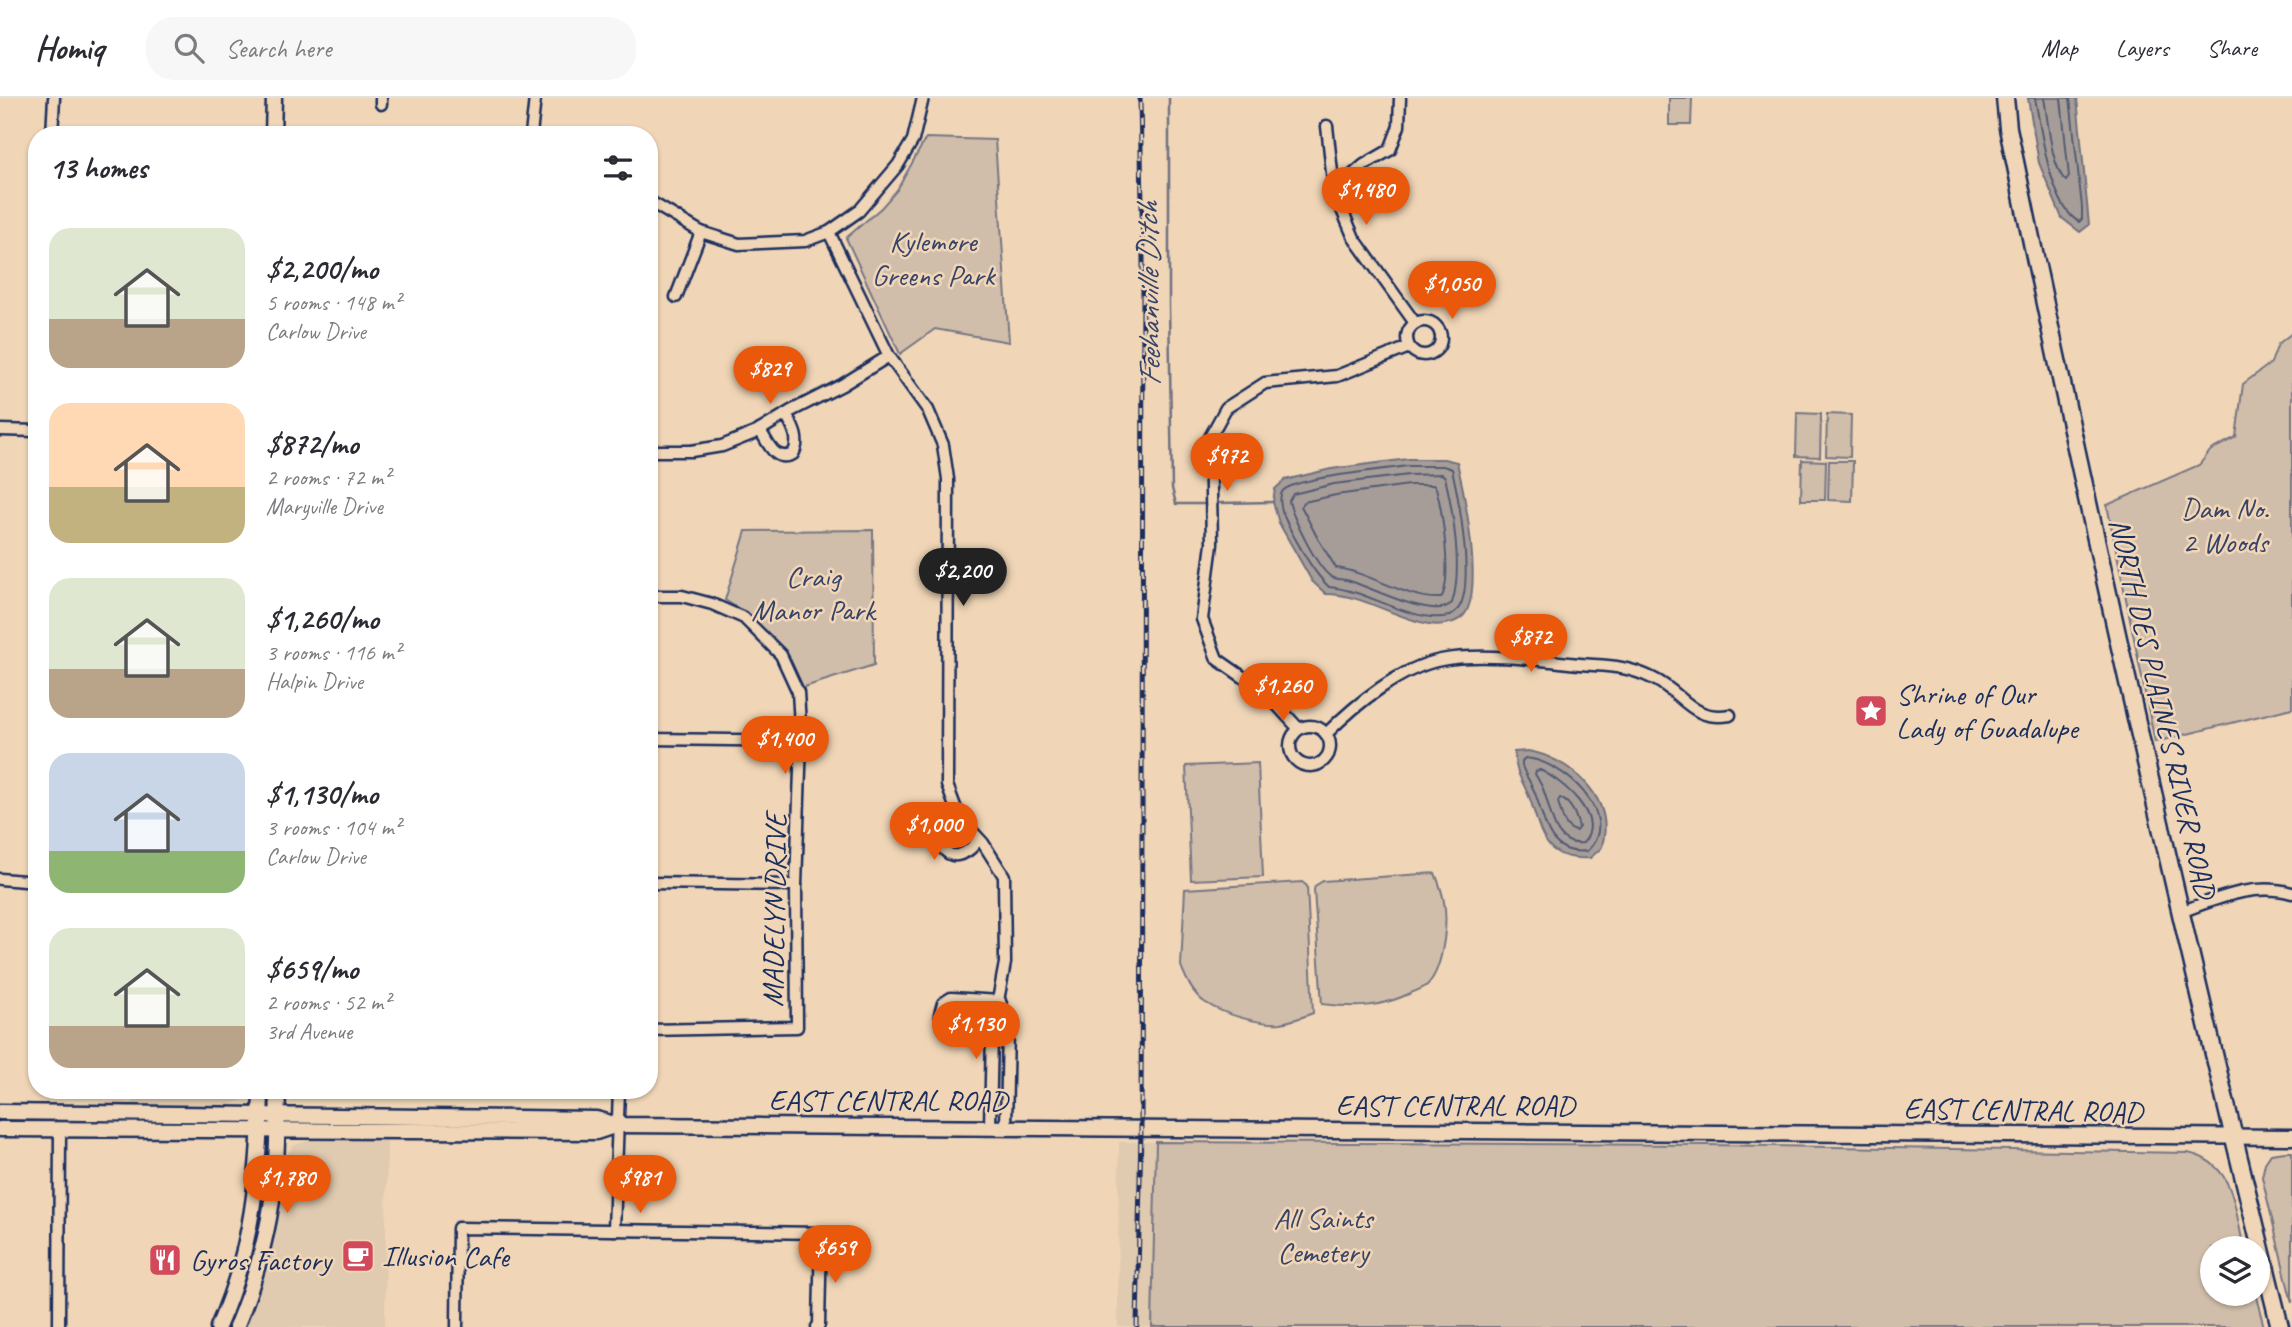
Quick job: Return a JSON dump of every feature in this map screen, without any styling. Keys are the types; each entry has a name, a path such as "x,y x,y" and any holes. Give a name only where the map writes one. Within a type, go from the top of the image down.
{"main road":[{"path":"273,126 274,98"},
{"name":"NORTH DES PLAINES RIVER ROAD","path":"2005,98 2008,128 2052,341 2180,912 2280,1327"},
{"path":"218,1327 234,1286 248,1235 257,1180 261,1099"},
{"path":"236,1327 253,1283 267,1228 275,1173 278,1099"},
{"name":"EAST CENTRAL ROAD","path":"0,1112 596,1119 618,1125 2292,1137"},
{"name":"EAST CENTRAL ROAD","path":"0,1129 596,1132 618,1125"}],"street":[{"path":"52,126 54,98"},
{"path":"532,126 536,98"},
{"path":"658,206 701,232 739,244 804,240 829,232 859,211 898,165 913,140 923,98"},
{"path":"1334,191 1364,165 1390,150 1399,126 1400,98"},
{"path":"1327,126 1334,191 1354,238 1415,323"},
{"path":"676,297 701,232"},
{"path":"829,232 889,356 928,410 943,445 948,479 947,785 961,818 1004,876 1005,963 992,1033 990,1127"},
{"path":"1425,321 1434,324 1440,332 1441,342 1436,351 1426,355 1416,354 1409,347 1407,334 1415,323 1425,321"},
{"path":"1299,729 1266,693 1217,659 1202,619 1212,544 1210,437 1226,408 1265,383 1337,376 1409,347"},
{"path":"658,451 691,452 722,446 760,430 889,356"},
{"path":"760,430 775,454 781,457 793,454 797,443 796,436 786,414"},
{"path":"0,430 28,430"},
{"name":"MADELYN DRIVE","path":"658,596 682,596 712,604 744,618 781,655 798,692 801,741 796,885 797,1027 658,1030"},
{"path":"1326,734 1340,720 1396,678 1425,664 1462,658 1533,659 1626,667 1664,684 1704,715 1730,715"},
{"path":"1316,727 1330,740 1329,754 1320,764 1307,767 1291,754 1291,740 1299,729 1316,727"},
{"path":"658,739 801,741"},
{"path":"961,818 942,839 947,853 953,856 963,854 979,839"},
{"path":"0,879 28,881"},
{"path":"658,883 796,885"},
{"path":"2180,912 2246,890 2275,889 2292,893"},
{"path":"992,1033 944,1024 940,1014 943,1003 951,998 1000,1001"},
{"path":"1000,1001 1007,1030 1006,1128"},
{"path":"614,1230 619,1099"},
{"path":"60,1129 60,1327"},
{"path":"457,1327 458,1228 821,1233 817,1327"}],"shaded area":[{"path":"132,1099 243,1099 214,1108 132,1107"},
{"path":"315,1138 387,1138 385,1327 243,1327 285,1158 293,1146"},
{"path":"1119,1142 1156,1142 1152,1327 1118,1327"}],"green space":[{"path":"1669,98 1692,98 1691,125 1669,125"},
{"name":"Kylemore Greens Park","path":"926,138 995,140 1009,342 935,329 900,354 846,238 881,208 897,190"},
{"name":"Dam No. 2 Woods","path":"2292,333 2292,708 2155,742 2107,505 2199,465 2211,450 2236,437 2243,384 2271,363 2278,344"},
{"path":"1797,413 1821,414 1820,457 1796,456"},
{"path":"1827,414 1851,415 1850,457 1826,456"},
{"path":"1802,460 1826,461 1825,500 1801,500"},
{"path":"1829,461 1853,461 1852,501 1828,500"},
{"name":"Craig Manor Park","path":"873,530 874,665 801,688 787,660 771,637 751,618 725,600 746,531"},
{"path":"1258,763 1263,877 1191,880 1186,766"},
{"path":"1435,873 1444,900 1445,928 1440,961 1426,986 1378,1004 1322,1004 1315,886 1323,881"},
{"path":"1302,882 1307,886 1313,1013 1281,1023 1263,1022 1232,1015 1201,1000 1190,986 1181,966 1185,889"},
{"name":"All Saints Cemetery","path":"1156,1142 1707,1145 2188,1153 2215,1166 2224,1177 2230,1189 2241,1236 2200,1236 2200,1306 2258,1306 2264,1327 1152,1327"},
{"path":"2292,1152 2292,1303 2262,1177 2265,1163 2271,1154"}],"water":[{"path":"2028,98 2077,98 2089,225 2080,232 2062,218 2039,163"},
{"path":"1408,459 1444,459 1457,462 1471,540 1472,585 1470,603 1464,615 1448,624 1433,625 1416,621 1352,598 1326,594 1312,581 1279,523 1273,502 1275,489 1285,480 1331,469"},
{"path":"1528,751 1571,769 1593,792 1604,821 1604,836 1602,847 1590,858 1563,855 1547,843 1516,767 1514,752"}],"waterway":[{"name":"Feehanville Ditch","path":"1169,98 1172,488 1176,504 1203,504"},
{"name":"Feehanville Ditch","path":"1220,503 1273,502"}],"railway":[{"path":"1137,1327 1142,826 1143,259 1140,98"}],"place":[{"name":"Shrine of Our Lady of Guadalupe","path":"1871,711"},
{"name":"Illusion Cafe","path":"358,1256"},
{"name":"Gyros Factory","path":"165,1260"}]}
